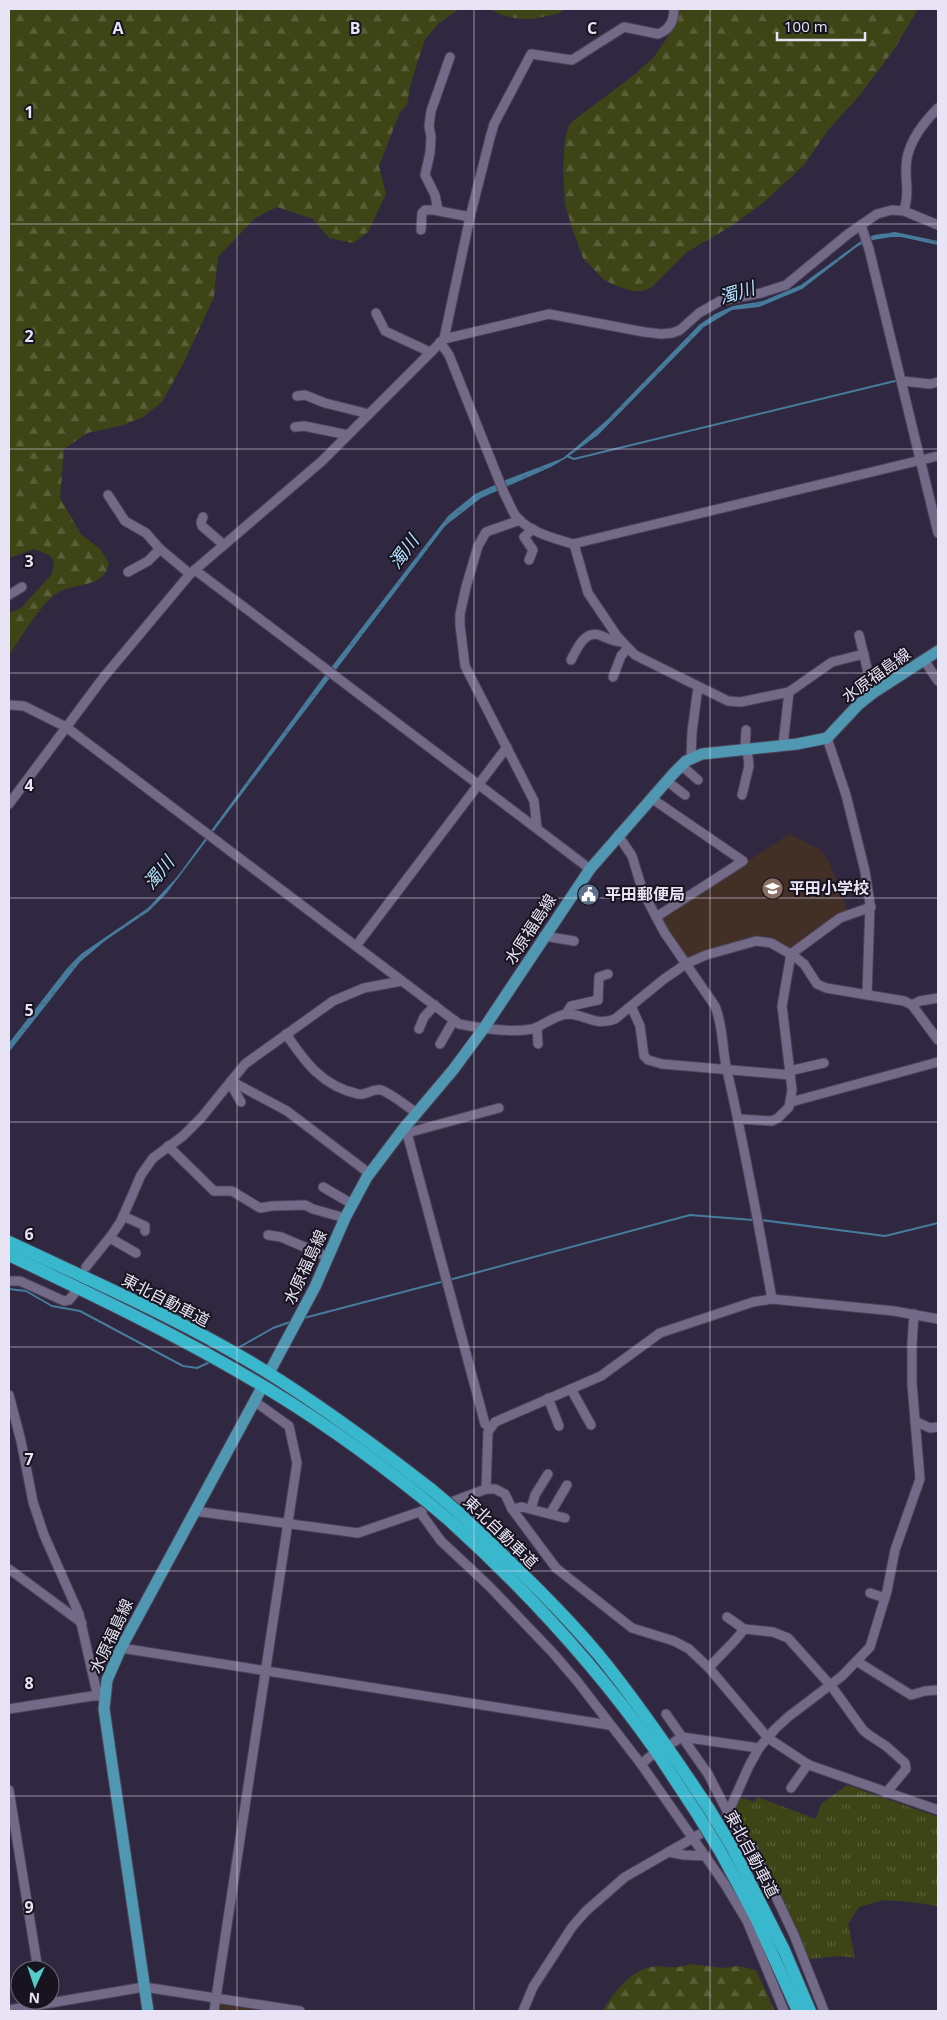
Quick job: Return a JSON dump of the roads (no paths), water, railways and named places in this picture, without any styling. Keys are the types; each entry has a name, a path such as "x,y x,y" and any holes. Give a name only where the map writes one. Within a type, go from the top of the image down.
{"highway":[{"name":"東北自動車道","path":"9,1242 189,1329 266,1370 332,1414 425,1503"},
{"name":"東北自動車道","path":"9,1255 130,1313 252,1379 331,1429 392,1473 425,1503 454,1511 521,1572 597,1653 666,1744 703,1812 784,1950 810,2011"},
{"name":"東北自動車道","path":"726,1849 798,2011"}],"main road":[{"name":"水原福島線","path":"266,1370 315,1287 345,1218 370,1174 406,1131 417,1113 453,1070 484,1028 590,869 651,798 691,758 712,752 812,742 827,738 848,714 873,693 938,651"},
{"name":"水原福島線","path":"148,2011 110,1755 104,1696 107,1680 121,1648 257,1396"}],"street":[{"path":"674,9 670,25 658,34 624,27 572,60 531,54 494,124 442,341 504,493 515,514 533,529 574,544 938,456"},
{"path":"438,210 435,195 425,175 430,153 430,111 450,57"},
{"path":"904,211 908,190 907,161 918,131 938,108"},
{"path":"420,230 423,211 438,210 470,218"},
{"path":"9,804 128,646 192,572 322,461 442,341 549,314 644,332 672,333 680,330 699,313 720,302 761,294 786,285 861,225 884,211 904,211 938,225"},
{"path":"861,225 902,381 938,533"},
{"path":"376,313 385,331 430,352"},
{"path":"902,381 930,384 938,382"},
{"path":"297,396 305,395 325,403 369,414"},
{"path":"295,427 304,426 348,435"},
{"path":"108,495 125,521 146,533 160,549 338,678 590,869"},
{"path":"203,517 202,526 224,545"},
{"path":"520,520 486,532 472,562 460,614 460,625 465,666 535,804 536,828"},
{"path":"529,560 533,550 524,537 533,529"},
{"path":"574,544 588,593 624,645 635,655 698,687 735,702 790,692 832,662 864,654"},
{"path":"128,572 148,561 160,549"},
{"path":"9,595 22,588"},
{"path":"571,660 580,643 590,635 600,635 610,641 624,645"},
{"path":"859,635 873,693"},
{"path":"613,678 624,645"},
{"path":"924,660 938,681"},
{"path":"691,758 692,732 698,687"},
{"path":"783,745 790,692"},
{"path":"9,705 24,706 66,727 459,1024 484,1028 520,1030 537,1027 566,1014 571,1006 598,1000 600,977 608,974"},
{"path":"742,795 749,766 746,749 746,730"},
{"path":"827,738 846,795 865,871 871,907 867,995"},
{"path":"356,946 507,747"},
{"path":"682,765 698,780"},
{"path":"667,781 685,795"},
{"path":"651,798 676,817 740,857 743,861 656,918"},
{"path":"618,836 632,856 643,892 656,918 715,1006 720,1018 728,1070 739,1119 772,1298"},
{"path":"739,1119 772,1120 784,1113 791,1102 792,1090 782,1006 792,954 840,918 871,907"},
{"path":"544,936 574,941"},
{"path":"566,1014 590,1021 609,1021 631,1006 664,978 686,964 706,955 756,941 771,943 792,954 804,964 817,984 826,988 904,1000 912,1005 938,1040"},
{"path":"86,1267 110,1238 123,1216 141,1175 153,1158 183,1136 201,1118 245,1064 333,1001 364,988 402,981"},
{"path":"912,1005 920,1001 938,998"},
{"path":"419,1029 424,1017 435,1005"},
{"path":"631,1006 640,1026 643,1052 648,1060 662,1064 790,1073 824,1063"},
{"path":"440,1044 454,1020"},
{"path":"537,1027 538,1044"},
{"path":"286,1034 305,1062 324,1079 359,1094 381,1090 417,1113"},
{"path":"791,1102 938,1062"},
{"path":"230,1082 241,1102"},
{"path":"230,1082 287,1112 370,1174"},
{"path":"490,1428 485,1424 406,1131 499,1108"},
{"path":"168,1146 214,1191 232,1191 260,1208 305,1205 345,1218"},
{"path":"323,1186 352,1204"},
{"path":"123,1216 145,1226 145,1230"},
{"path":"268,1235 281,1237 328,1257"},
{"path":"110,1238 136,1253"},
{"path":"9,1281 20,1281 64,1302 69,1300 74,1294"},
{"path":"486,1489 488,1437 490,1428 495,1422 608,1372 660,1333 741,1306 772,1298 938,1318"},
{"path":"727,1816 742,1780 759,1748 788,1717 858,1662 870,1648 885,1598 895,1550 920,1479 915,1421 912,1344 914,1314"},
{"path":"571,1389 591,1425"},
{"path":"9,1395 21,1441 33,1502 44,1535 76,1605 82,1623 96,1689 104,1696"},
{"path":"214,2011 297,1463 289,1426 257,1396"},
{"path":"548,1398 559,1426"},
{"path":"915,1421 930,1428 938,1428"},
{"path":"531,1509 535,1495 548,1474"},
{"path":"550,1514 567,1485"},
{"path":"454,1511 486,1489 501,1491 512,1509 556,1568 632,1628 689,1649 709,1668 768,1738 808,1764 938,1810"},
{"path":"194,1511 358,1533 425,1503 441,1541 489,1586 553,1653 599,1708 610,1725 696,1835 706,1856 747,1921 784,2011"},
{"path":"512,1509 531,1509 565,1518"},
{"path":"9,1569 82,1623"},
{"path":"870,1593 885,1598"},
{"path":"727,1617 744,1629 773,1632 788,1638 830,1685 863,1730 886,1746 906,1766 886,1793"},
{"path":"709,1668 723,1650 738,1639 744,1629"},
{"path":"121,1648 610,1725"},
{"path":"858,1662 911,1695 938,1690"},
{"path":"9,1709 92,1696 104,1696"},
{"path":"666,1714 678,1739 708,1774 727,1816 738,1833 752,1846 794,1935 824,2011"},
{"path":"678,1739 759,1748"},
{"path":"641,1764 652,1755"},
{"path":"791,1788 808,1764"},
{"path":"9,1790 36,1960"},
{"path":"523,2011 533,1987 572,1927 586,1911 625,1877 696,1835"},
{"path":"668,1852 706,1856"},
{"path":"60,2002 144,1987 300,2011"}],"water":[{"name":"濁川","path":"895,232 938,241 938,245 901,237 873,240 858,246 802,289 759,307 732,310 704,327 598,435 551,467 481,498 445,526 166,894 149,911 106,940 80,962 9,1052 9,1043 68,967 81,954 148,908 177,877 323,678 448,516 475,494 563,458 608,419 699,325 715,314 733,306 763,301 801,285 861,241 874,235"}],"waterway":[{"path":"567,456 574,459 899,380"},
{"path":"449,1280 690,1215 753,1220"},
{"path":"761,1220 885,1236 938,1223"},
{"path":"304,1318 445,1281"},
{"path":"9,1289 26,1291 52,1306 80,1311 183,1366 197,1368 210,1362"},
{"path":"236,1349 273,1328 290,1322"}],"place":[{"name":"平田小学校","path":"773,888"},
{"name":"平田郵便局","path":"589,894"}]}
